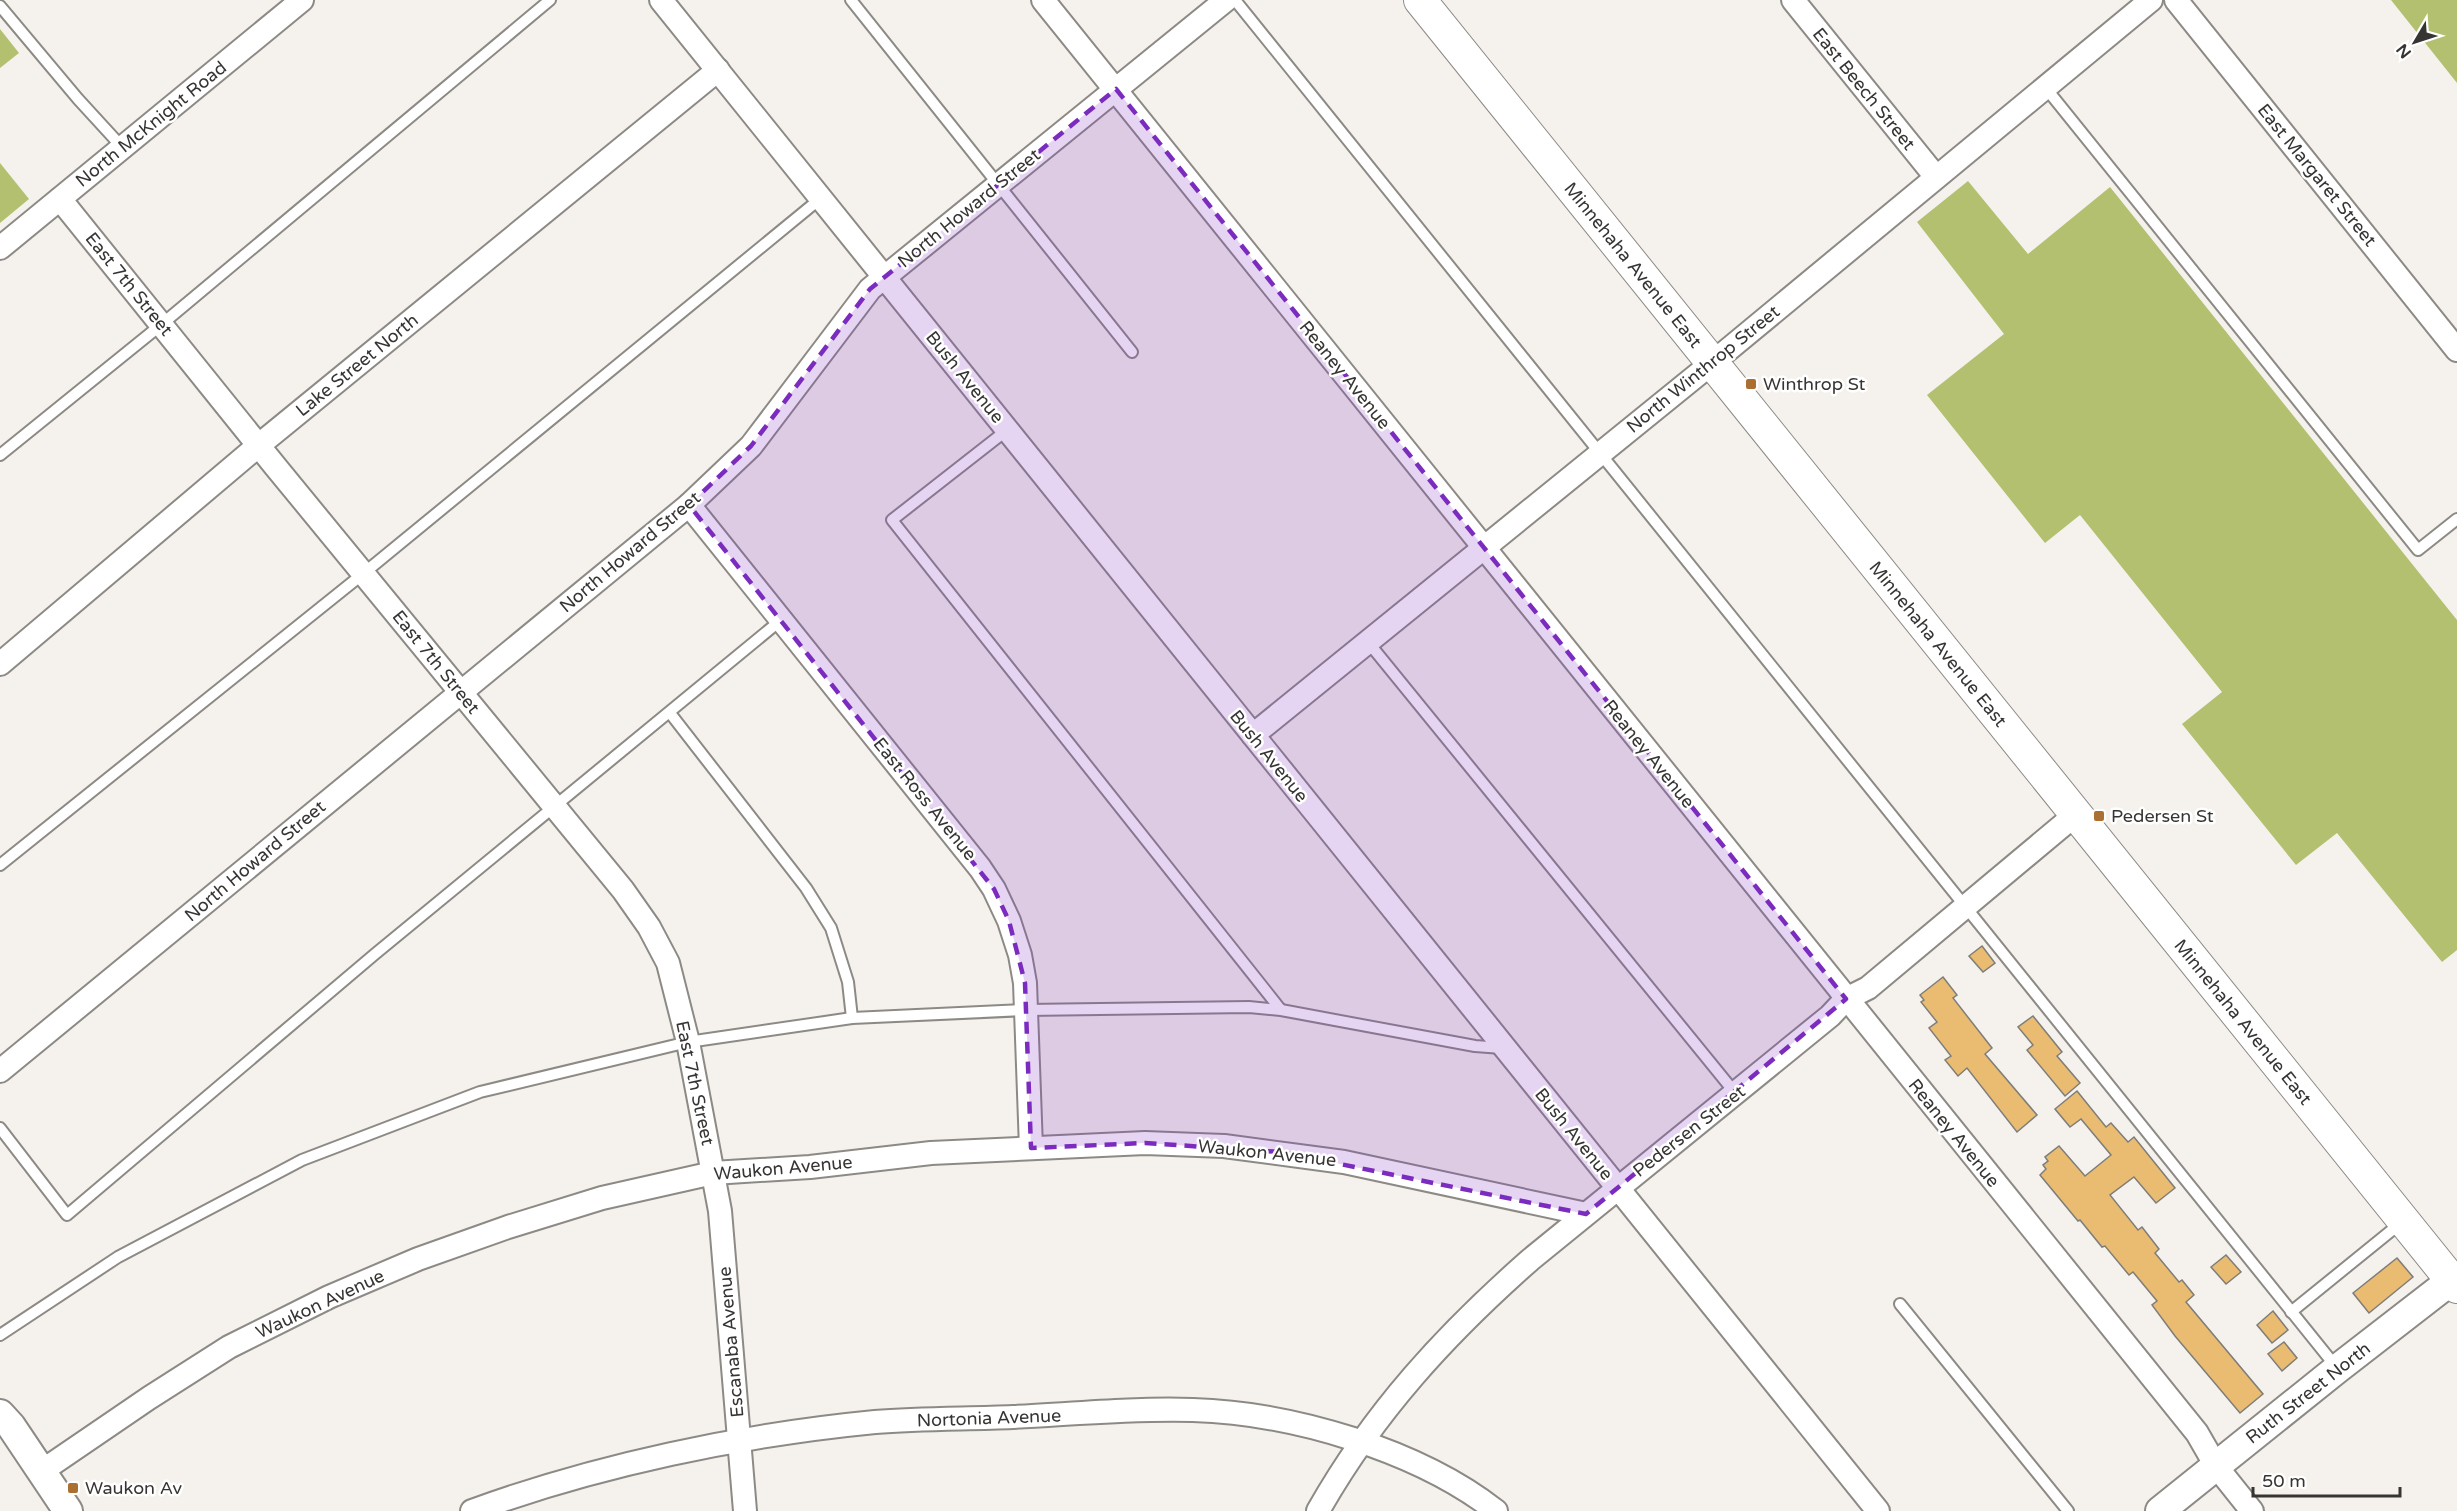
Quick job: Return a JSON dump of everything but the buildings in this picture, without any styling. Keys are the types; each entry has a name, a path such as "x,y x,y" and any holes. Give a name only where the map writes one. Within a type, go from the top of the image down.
{"main road":[{"name":"Minnehaha Avenue East","path":"1420,0 2403,1221 2455,1281"}],"street":[{"name":"North McKnight Road","path":"0,248 302,0"},
{"name":"Bush Avenue","path":"661,0 1878,1511"},
{"name":"Reaney Avenue","path":"1043,0 2197,1433 2216,1466 2252,1511"},
{"name":"North Howard Street","path":"0,1071 688,505 751,447 865,295 884,277 1226,0"},
{"name":"East Beech Street","path":"1793,0 1936,177"},
{"name":"North Winthrop Street","path":"1253,735 1712,363 2151,0"},
{"name":"East Margaret Street","path":"2176,0 2457,350"},
{"name":"Lake Street North","path":"0,664 259,445 718,70"},
{"name":"East 7th Street","path":"60,199 553,807 623,890 649,927 668,963 688,1042 713,1173"},
{"name":"East Ross Avenue","path":"688,505 980,868 994,889 1009,921 1020,955 1025,983 1031,1148"},
{"name":"Pedersen Street","path":"1318,1511 1362,1442 1399,1391 1484,1300 1830,1016 1846,999 1868,988 2075,815"},
{"name":"Waukon Avenue","path":"42,1472 149,1398 230,1347 339,1293 418,1259 508,1227 602,1198 713,1173 810,1167 931,1153 1144,1143 1224,1146 1344,1162 1586,1214"},
{"name":"Escanaba Avenue","path":"713,1173 720,1211 745,1511"},
{"name":"Ruth Street North","path":"2160,1511 2337,1369 2455,1281"},
{"name":"Nortonia Avenue","path":"472,1511 564,1482 740,1438 876,1422 1194,1410 1302,1425 1362,1442 1443,1477 1496,1511"},
{"path":"0,1414 11,1426 68,1511"}],"lane":[{"path":"0,455 162,324 550,0"},
{"path":"851,0 1132,352"},
{"path":"1235,0 2337,1369"},
{"path":"0,6 78,99 122,147"},
{"path":"2045,87 2418,550 2457,519"},
{"path":"0,865 364,573 821,198"},
{"path":"1007,430 892,520 1281,1010"},
{"path":"0,1128 67,1215 553,807 782,620"},
{"path":"1368,642 1736,1094"},
{"path":"670,713 806,888 831,927 848,982 852,1018"},
{"path":"0,1335 118,1257 302,1160 480,1092 688,1042 852,1018 1026,1010 1249,1006 1474,1046 1505,1048"},
{"path":"2291,1312 2403,1221"},
{"path":"1899,1304 2067,1511"}],"highlighted area":[{"path":"1116,89 1846,999 1586,1214 1281,1152 1145,1143 1031,1148 1025,983 1009,921 994,889 689,505 751,446 870,289"}],"green space":[{"path":"2391,0 2457,0 2457,83"},
{"path":"0,29 19,53 0,68"},
{"path":"0,163 29,199 0,223"},
{"path":"1968,181 2028,254 2110,187 2457,620 2457,950 2442,962 2337,833 2296,865 2182,724 2222,692 2080,515 2045,543 1927,395 2004,334 1917,222"}],"place":[{"name":"Winthrop St","path":"1751,384"},
{"name":"Pedersen St","path":"2099,816"},
{"name":"Waukon Av","path":"73,1488"}]}
